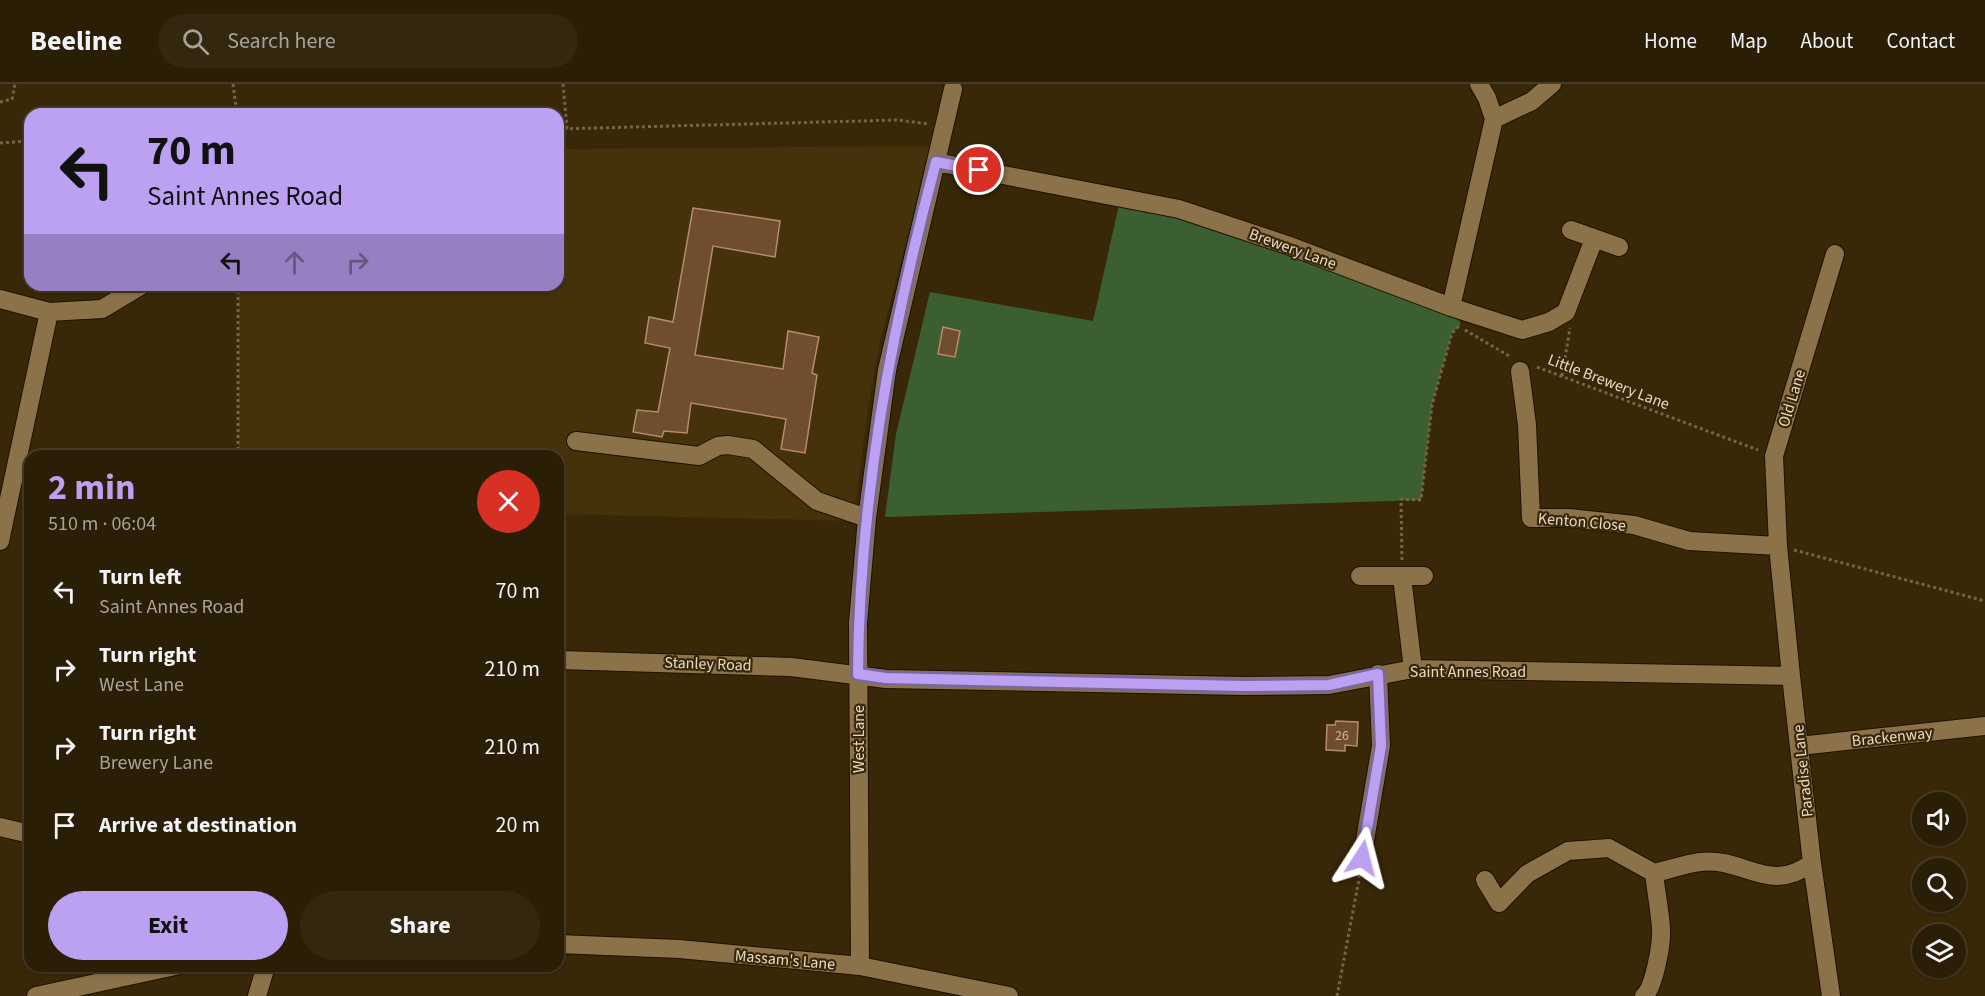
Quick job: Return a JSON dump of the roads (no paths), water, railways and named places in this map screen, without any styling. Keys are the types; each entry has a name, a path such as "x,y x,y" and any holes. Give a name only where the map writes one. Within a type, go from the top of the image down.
{"street":[{"path":"1451,307 1494,119 1487,98 1479,84"},
{"path":"1494,119 1532,101 1552,84"},
{"name":"West Lane","path":"860,966 858,623 867,518 887,370 953,89"},
{"name":"Brewery Lane","path":"936,162 1179,209 1287,245 1451,307 1522,330 1549,322 1566,312 1594,239"},
{"path":"1571,230 1619,247"},
{"name":"Old Lane","path":"1778,546 1774,456 1835,254"},
{"path":"0,299 49,312 102,309 132,291"},
{"path":"0,541 49,312"},
{"name":"Kenton Close","path":"1522,365 1531,518 1569,518 1634,525 1700,542 1778,546"},
{"path":"576,441 699,456 718,446 741,445 753,449 817,501 867,518"},
{"name":"Paradise Lane","path":"1778,546 1812,863 1831,996"},
{"path":"1360,576 1424,576"},
{"path":"1402,577 1413,669"},
{"name":"Stanley Road","path":"564,660 791,667 858,674"},
{"name":"Saint Annes Road","path":"858,674 886,678 1243,686 1329,685 1413,669 1791,676"},
{"path":"1362,858 1381,746 1378,674"},
{"name":"Brackenway","path":"1799,746 1985,726"},
{"path":"0,827 24,833"},
{"path":"1485,880 1499,903 1527,874 1568,851 1609,848 1654,873 1701,862 1735,866 1777,878 1798,873 1812,863"},
{"path":"1649,995 1661,932 1654,873"},
{"name":"Massam's Lane","path":"564,944 679,949 860,966 1009,996"},
{"path":"36,996 148,972"},
{"path":"256,996 264,972"}]}
